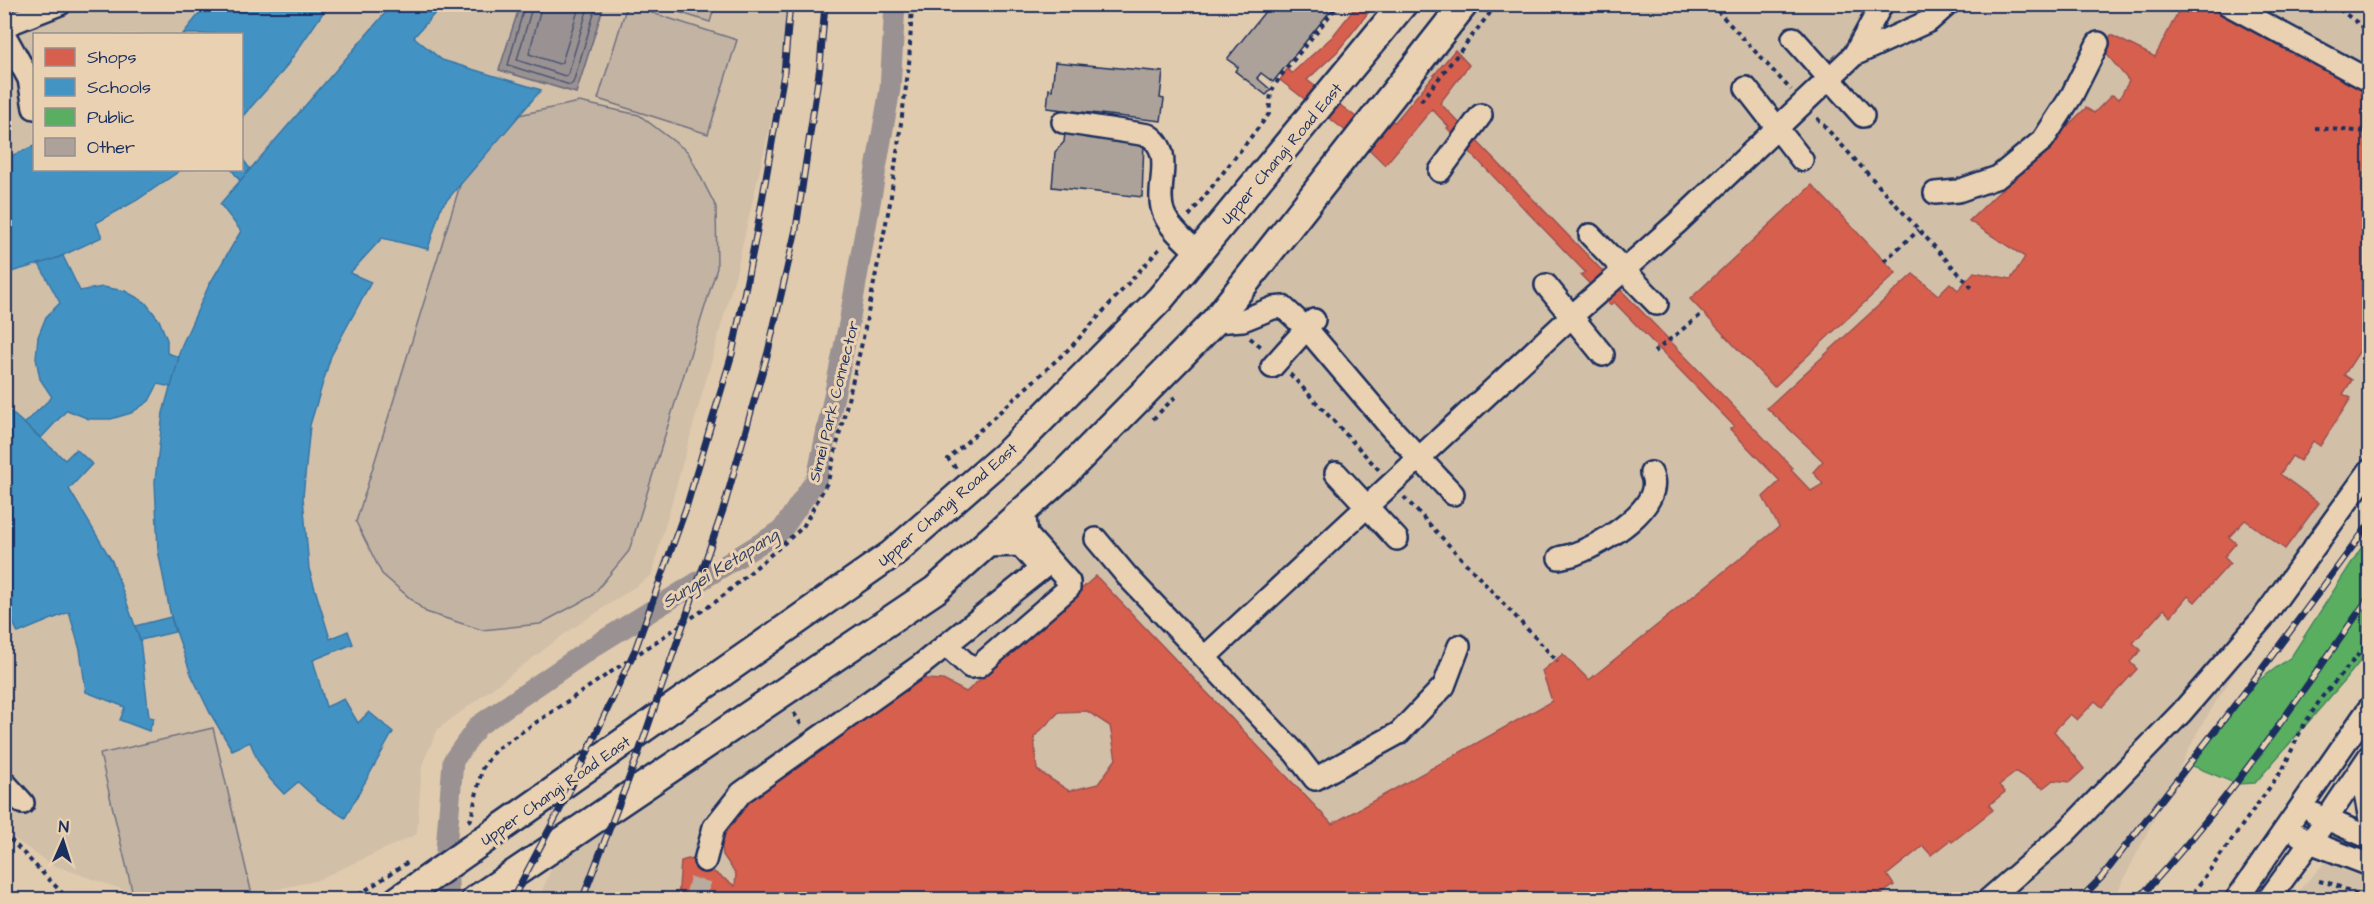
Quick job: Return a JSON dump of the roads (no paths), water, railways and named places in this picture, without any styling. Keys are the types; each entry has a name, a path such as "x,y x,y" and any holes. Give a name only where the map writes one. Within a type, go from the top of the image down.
{"main road":[{"name":"Upper Changi Road East","path":"398,900 420,885 477,829 892,554 1011,450 1160,299 1403,4"},
{"path":"478,898 935,590 1062,477 1214,322 1464,4"}],"street":[{"path":"4,26 60,4"},
{"path":"1854,55 1882,4"},
{"path":"1205,657 1572,316 1677,222 1854,55 1929,21 1948,4"},
{"path":"2228,4 2370,81"},
{"path":"4,34 29,79 33,102"},
{"path":"1793,38 1863,116"},
{"path":"1935,193 1958,191 1998,177 2043,140 2072,95 2098,43"},
{"path":"1746,88 1802,160"},
{"path":"1440,171 1481,115"},
{"path":"1063,122 1148,135 1155,140 1160,146 1162,155 1161,192 1164,214 1198,253"},
{"path":"1590,235 1657,303"},
{"path":"1546,285 1603,355"},
{"path":"1214,322 1244,320 1273,308 1283,307 1311,325 1391,428 1453,494"},
{"path":"1272,367 1311,325"},
{"path":"1988,900 2065,833 2181,713 2264,618 2370,470"},
{"path":"1336,473 1397,539"},
{"path":"1558,558 1577,554 1607,538 1639,513 1652,493 1654,483 1651,473"},
{"path":"1024,510 1027,535 1045,566"},
{"path":"1096,539 1127,576 1295,753 1315,779 1355,749 1399,733 1444,686 1459,646"},
{"path":"946,645 970,667 979,666 1069,588 1069,582 1020,546 984,546"},
{"path":"705,861 714,827 741,793 921,665 1045,566"},
{"path":"2235,900 2370,707"},
{"path":"2268,900 2326,820 2369,755"},
{"path":"2369,755 2364,787 2370,820"},
{"path":"4,782 23,803"},
{"path":"2302,806 2326,820 2370,838"},
{"path":"2286,826 2310,842 2370,865"}],"water":[{"path":"520,5 604,5 576,93 499,70"}],"waterway":[{"name":"Sungei Ketapang","path":"449,900 446,849 453,761 478,726 596,645 782,530 817,478 849,323 890,89 895,4"}],"tunnel":[{"path":"695,900 705,861"}],"railway":[{"path":"512,900 567,796 635,650 686,508 732,354 756,236 784,73 790,4"},
{"path":"582,900 639,752 724,507 768,352 796,229 820,66 825,4"},
{"path":"2079,900 2101,878 2248,688 2370,523"},
{"path":"2137,900 2201,828 2287,714 2370,596"}]}
